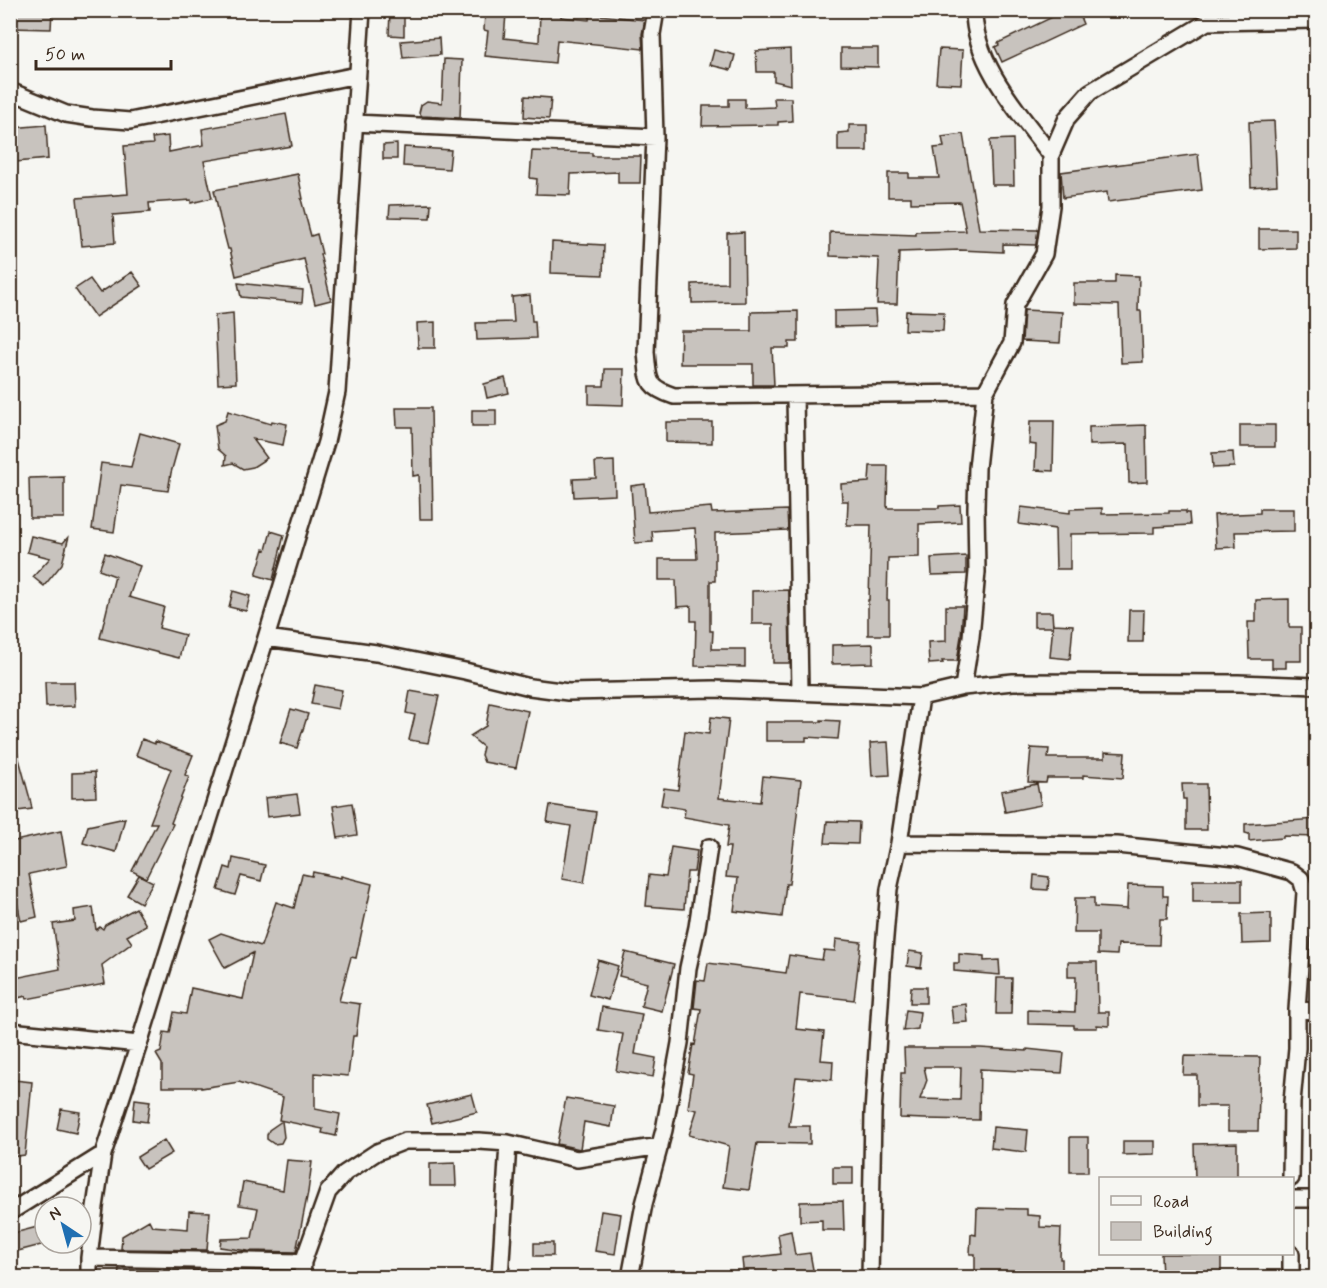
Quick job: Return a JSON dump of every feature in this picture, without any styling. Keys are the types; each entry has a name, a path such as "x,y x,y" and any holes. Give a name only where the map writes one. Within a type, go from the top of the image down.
{"street":[{"path":"89,1278 89,1258 103,1154 140,1044 266,638 326,442 337,392 362,10"},
{"path":"656,10 652,34 655,137 646,352 649,380 657,390 674,396 985,393"},
{"path":"974,10 979,43 1000,88 1051,154"},
{"path":"963,687 971,637 977,572 977,468 985,393 1012,343 1015,305 1044,254 1051,206 1051,154 1067,118 1090,92 1207,22 1317,20"},
{"path":"10,92 66,114 130,121 357,75"},
{"path":"354,123 655,137"},
{"path":"795,395 800,692"},
{"path":"266,638 376,653 530,687 568,692 714,689 921,697 963,687 1013,682 1192,682 1317,686"},
{"path":"870,1278 873,1113 889,889 921,697"},
{"path":"898,843 1117,845 1237,857 1292,872 1301,879 1305,892 1292,1102 1291,1177"},
{"path":"630,1278 644,1204 664,1130 680,1043 688,968 697,927 709,847"},
{"path":"1297,1011 1317,1011"},
{"path":"10,1031 140,1044"},
{"path":"302,1278 303,1262 328,1192 345,1173 377,1152 405,1141 508,1143 577,1159 660,1146"},
{"path":"500,1278 508,1143"},
{"path":"10,1212 103,1154"},
{"path":"1294,1199 1317,1199"},
{"path":"1291,1255 1291,1278"},
{"path":"89,1258 303,1262"}],"building":[{"path":"10,10 52,10 51,29 10,28"},
{"path":"540,10 561,10 561,17 589,20 590,14 645,20 642,34 643,49 557,40 555,63 485,56 488,31 484,30 485,13 506,14 504,38 539,42"},
{"path":"1067,10 1077,10 1083,24 1002,62 995,47 999,45 998,43"},
{"path":"390,12 404,13 404,36 389,35"},
{"path":"439,38 440,55 403,58 401,41"},
{"path":"841,48 878,48 878,67 841,66"},
{"path":"790,49 791,85 774,81 774,72 757,72 756,51"},
{"path":"939,49 963,50 961,84 936,83"},
{"path":"714,50 735,55 731,70 710,65"},
{"path":"444,59 462,60 460,118 422,116 419,113 421,105 427,101 442,103"},
{"path":"525,96 551,98 549,119 524,117"},
{"path":"774,98 791,98 792,121 778,122 778,125 702,126 703,106 729,106 729,99 745,99 745,108 775,107"},
{"path":"286,114 292,146 204,161 212,198 191,203 191,200 149,203 150,212 113,215 115,243 82,246 77,198 128,194 124,146 153,144 152,138 168,136 169,152 204,145 202,129"},
{"path":"1274,121 1277,185 1251,187 1249,122"},
{"path":"46,125 48,159 16,162 12,128"},
{"path":"849,125 867,125 867,151 838,151 838,133 849,132"},
{"path":"963,134 979,229 1038,230 1036,245 1003,244 1003,252 960,250 899,252 897,304 877,304 878,258 830,256 830,232 916,235 916,232 966,231 960,202 911,203 911,197 888,197 888,173 909,173 909,178 939,178 934,148 944,147 942,137"},
{"path":"1013,139 1014,185 992,185 990,140"},
{"path":"397,144 397,159 383,159 383,145"},
{"path":"404,147 451,150 449,169 403,166"},
{"path":"532,151 592,153 592,156 641,156 640,183 618,183 618,172 571,174 570,195 536,194 537,179 530,178"},
{"path":"1198,154 1202,190 1108,202 1107,192 1063,198 1061,172"},
{"path":"298,174 303,199 301,199 311,236 317,234 331,300 315,304 304,259 236,276 214,190"},
{"path":"431,204 430,218 389,217 390,205"},
{"path":"1259,229 1296,229 1296,248 1259,249"},
{"path":"744,232 745,302 692,303 692,284 727,283 727,233"},
{"path":"552,242 604,245 603,275 551,273"},
{"path":"132,272 142,286 95,317 75,289 90,279 100,293"},
{"path":"1115,275 1139,276 1138,311 1141,311 1143,362 1121,363 1119,305 1074,304 1074,283 1115,283"},
{"path":"238,283 303,290 302,303 241,297"},
{"path":"530,295 536,338 477,340 476,323 514,322 512,297"},
{"path":"875,310 876,326 834,327 834,311"},
{"path":"1024,310 1062,312 1060,343 1022,341"},
{"path":"798,311 798,342 789,342 789,348 772,348 774,385 753,385 753,364 680,364 681,331 751,331 751,312"},
{"path":"906,311 944,312 943,331 905,330"},
{"path":"233,313 236,383 218,384 215,315"},
{"path":"435,322 435,348 418,348 417,323"},
{"path":"605,369 624,369 623,405 589,404 589,386 604,386"},
{"path":"505,378 509,393 487,398 484,384"},
{"path":"396,408 431,408 433,519 420,519 419,475 413,476 412,427 397,427"},
{"path":"472,410 496,410 496,426 472,426"},
{"path":"228,411 271,424 272,421 287,424 283,445 253,439 267,458 253,467 243,469 233,463 225,465 226,456 218,449 215,425 225,421"},
{"path":"1030,421 1054,421 1053,471 1035,470 1036,445 1029,444"},
{"path":"666,422 712,422 712,443 666,442"},
{"path":"1146,425 1147,482 1129,483 1128,444 1089,445 1089,427"},
{"path":"1240,425 1275,425 1275,447 1240,447"},
{"path":"140,433 179,444 168,491 121,485 114,532 92,529 101,463 131,467"},
{"path":"1233,452 1234,467 1213,468 1212,453"},
{"path":"614,461 615,495 574,497 573,479 596,478 595,462"},
{"path":"870,466 888,466 888,508 939,508 939,506 960,505 961,522 919,524 919,557 888,558 889,635 868,635 871,525 847,525 848,501 842,501 841,484 869,482"},
{"path":"64,477 64,518 30,518 29,478"},
{"path":"645,484 648,512 711,507 712,513 787,510 788,530 715,533 715,581 710,581 712,649 745,649 745,667 695,666 696,621 691,621 691,606 677,607 676,580 659,580 659,559 697,559 695,528 652,531 653,542 635,543 631,486"},
{"path":"1021,507 1070,513 1070,509 1102,508 1102,514 1186,511 1189,513 1190,525 1154,527 1154,533 1070,534 1070,569 1056,569 1055,529 1019,524"},
{"path":"1260,509 1294,509 1294,531 1235,532 1236,547 1216,548 1214,515 1260,513"},
{"path":"271,531 284,535 273,580 256,575"},
{"path":"31,536 63,543 69,536 62,564 44,586 33,577 50,558 27,552"},
{"path":"105,553 140,566 129,597 164,607 159,628 185,635 179,658 100,638 115,576 99,570"},
{"path":"966,556 966,574 932,575 931,558"},
{"path":"789,590 790,663 773,663 773,624 752,624 752,591"},
{"path":"233,591 250,596 246,611 229,607"},
{"path":"1289,599 1289,627 1301,627 1301,661 1286,661 1286,668 1272,668 1272,659 1249,659 1248,622 1256,622 1256,600"},
{"path":"946,606 963,606 957,661 929,664 928,642 946,641"},
{"path":"1129,610 1144,610 1143,642 1128,642"},
{"path":"1034,612 1052,612 1053,627 1034,627"},
{"path":"1053,624 1073,625 1070,659 1050,657"},
{"path":"873,644 873,663 832,664 832,645"},
{"path":"45,682 74,682 75,706 46,707"},
{"path":"315,685 342,690 338,709 311,704"},
{"path":"410,691 439,696 428,743 409,740 415,715 406,713"},
{"path":"490,703 528,711 516,768 484,762 481,755 483,747 470,736 486,726"},
{"path":"291,709 308,714 297,748 280,743"},
{"path":"711,717 729,719 719,798 760,802 763,776 801,780 789,884 786,884 782,917 734,911 738,878 726,877 730,847 726,847 729,825 684,817 685,809 661,805 664,788 678,790 685,731 709,734"},
{"path":"821,720 840,721 838,739 806,737 806,741 766,741 766,722 821,722"},
{"path":"142,739 155,744 155,741 193,755 185,775 189,777 171,823 173,824 146,878 132,871 157,823 150,823 171,769 136,755"},
{"path":"888,742 890,775 872,776 870,743"},
{"path":"10,744 15,744 32,809 10,812"},
{"path":"1031,748 1049,749 1048,758 1105,758 1105,752 1125,753 1123,778 1083,775 1083,778 1047,778 1046,783 1028,782"},
{"path":"95,772 96,797 72,798 72,773"},
{"path":"1037,784 1041,805 1005,812 1001,791"},
{"path":"1182,784 1206,784 1207,830 1186,830 1186,799 1183,799"},
{"path":"297,794 300,813 267,817 265,798"},
{"path":"352,803 357,835 338,838 333,806"},
{"path":"550,805 596,812 584,883 562,879 571,826 547,822"},
{"path":"125,818 116,852 83,843 88,826"},
{"path":"1317,819 1317,837 1283,836 1283,838 1249,841 1249,834 1245,833 1245,824"},
{"path":"827,821 859,822 858,844 825,843"},
{"path":"61,831 67,866 29,874 37,917 21,921 10,868 10,842"},
{"path":"671,847 697,851 694,872 687,872 684,909 646,906 649,875 666,877"},
{"path":"233,858 265,865 261,881 241,876 235,895 218,890 225,867 231,869"},
{"path":"313,872 372,884 356,958 351,957 339,1001 360,1004 348,1076 315,1073 315,1109 340,1114 336,1136 322,1133 323,1129 279,1120 283,1097 239,1082 201,1088 162,1087 162,1064 156,1054 161,1052 164,1032 170,1033 174,1012 186,1014 191,988 243,999 253,953 225,968 209,939 221,933 261,946 276,902 294,908 302,874 312,876"},
{"path":"139,875 153,882 141,903 127,895"},
{"path":"1034,875 1049,877 1048,890 1033,889"},
{"path":"1193,880 1242,880 1242,902 1193,902"},
{"path":"1128,885 1163,886 1163,896 1168,896 1167,919 1160,919 1159,945 1118,944 1117,955 1098,954 1098,933 1074,933 1075,898 1094,898 1094,907 1127,909"},
{"path":"93,907 96,930 100,927 103,929 105,925 136,908 146,925 127,936 132,943 102,965 105,984 27,999 26,996 10,1000 10,979 60,969 53,924 75,921 74,910"},
{"path":"1271,913 1271,943 1242,944 1241,914"},
{"path":"836,939 861,942 854,1000 800,994 796,1029 824,1032 821,1060 833,1061 832,1080 796,1077 789,1126 810,1126 810,1144 757,1143 749,1190 723,1187 729,1146 689,1135 697,1110 688,1108 693,1074 688,1073 701,1009 694,1008 697,980 705,981 708,963 786,973 789,955 822,960 824,950 835,951"},
{"path":"909,951 923,953 921,968 907,966"},
{"path":"625,952 674,964 662,1011 641,1006 647,983 619,976"},
{"path":"959,954 984,956 984,961 999,960 1000,975 954,971 954,963 959,963"},
{"path":"598,960 618,966 608,1000 589,995"},
{"path":"1068,962 1097,962 1098,1012 1109,1012 1109,1026 1074,1028 1074,1025 1028,1024 1028,1010 1075,1012 1076,977 1068,977"},
{"path":"997,978 1012,978 1011,1014 996,1014"},
{"path":"911,987 926,987 926,1003 910,1003"},
{"path":"966,1004 968,1022 953,1023 951,1006"},
{"path":"602,1007 642,1014 635,1054 656,1058 653,1077 616,1071 623,1034 598,1030"},
{"path":"906,1010 920,1012 918,1029 903,1031"},
{"path":"904,1048 980,1048 1027,1051 1027,1049 1064,1053 1062,1073 980,1069 979,1120 900,1118 901,1073 905,1073","holes":["924,1067 961,1067 960,1100 920,1099 927,1080"]},
{"path":"1184,1056 1260,1057 1258,1131 1228,1131 1228,1106 1197,1106 1197,1075 1183,1075"},
{"path":"14,1080 32,1082 25,1155 10,1157 10,1109"},
{"path":"472,1094 477,1112 432,1123 427,1105"},
{"path":"566,1098 614,1106 611,1127 584,1122 580,1149 557,1144"},
{"path":"135,1099 150,1101 147,1122 133,1120"},
{"path":"61,1109 80,1112 76,1133 57,1129"},
{"path":"282,1121 284,1137 281,1143 274,1144 267,1139 267,1135 269,1130"},
{"path":"993,1127 1028,1130 1026,1152 991,1148"},
{"path":"1070,1137 1088,1137 1088,1172 1070,1172"},
{"path":"164,1140 172,1153 145,1169 137,1157"},
{"path":"1123,1141 1155,1141 1155,1154 1123,1155"},
{"path":"1237,1143 1237,1177 1195,1177 1194,1144"},
{"path":"287,1160 312,1162 296,1252 248,1251 220,1247 221,1239 252,1238 258,1208 239,1205 243,1182 283,1190"},
{"path":"455,1163 456,1186 430,1186 430,1164"},
{"path":"833,1167 853,1167 853,1184 833,1184"},
{"path":"843,1201 844,1230 822,1230 822,1220 800,1221 800,1202"},
{"path":"977,1208 1027,1209 1027,1215 1040,1216 1040,1227 1061,1228 1062,1274 1053,1274 1053,1278 975,1278 975,1254 970,1254 971,1234 976,1235"},
{"path":"189,1211 210,1212 207,1250 121,1249 122,1236 149,1220 152,1226 188,1229"},
{"path":"601,1211 621,1214 615,1254 595,1251"},
{"path":"33,1228 33,1247 14,1252 10,1234"},
{"path":"791,1231 795,1255 810,1253 814,1275 796,1278 744,1278 742,1259 781,1254 778,1234"},
{"path":"534,1243 553,1243 553,1256 534,1256"},
{"path":"1161,1255 1221,1255 1221,1276 1162,1278"},
{"path":"119,1268 198,1270 197,1278 118,1278"}]}
